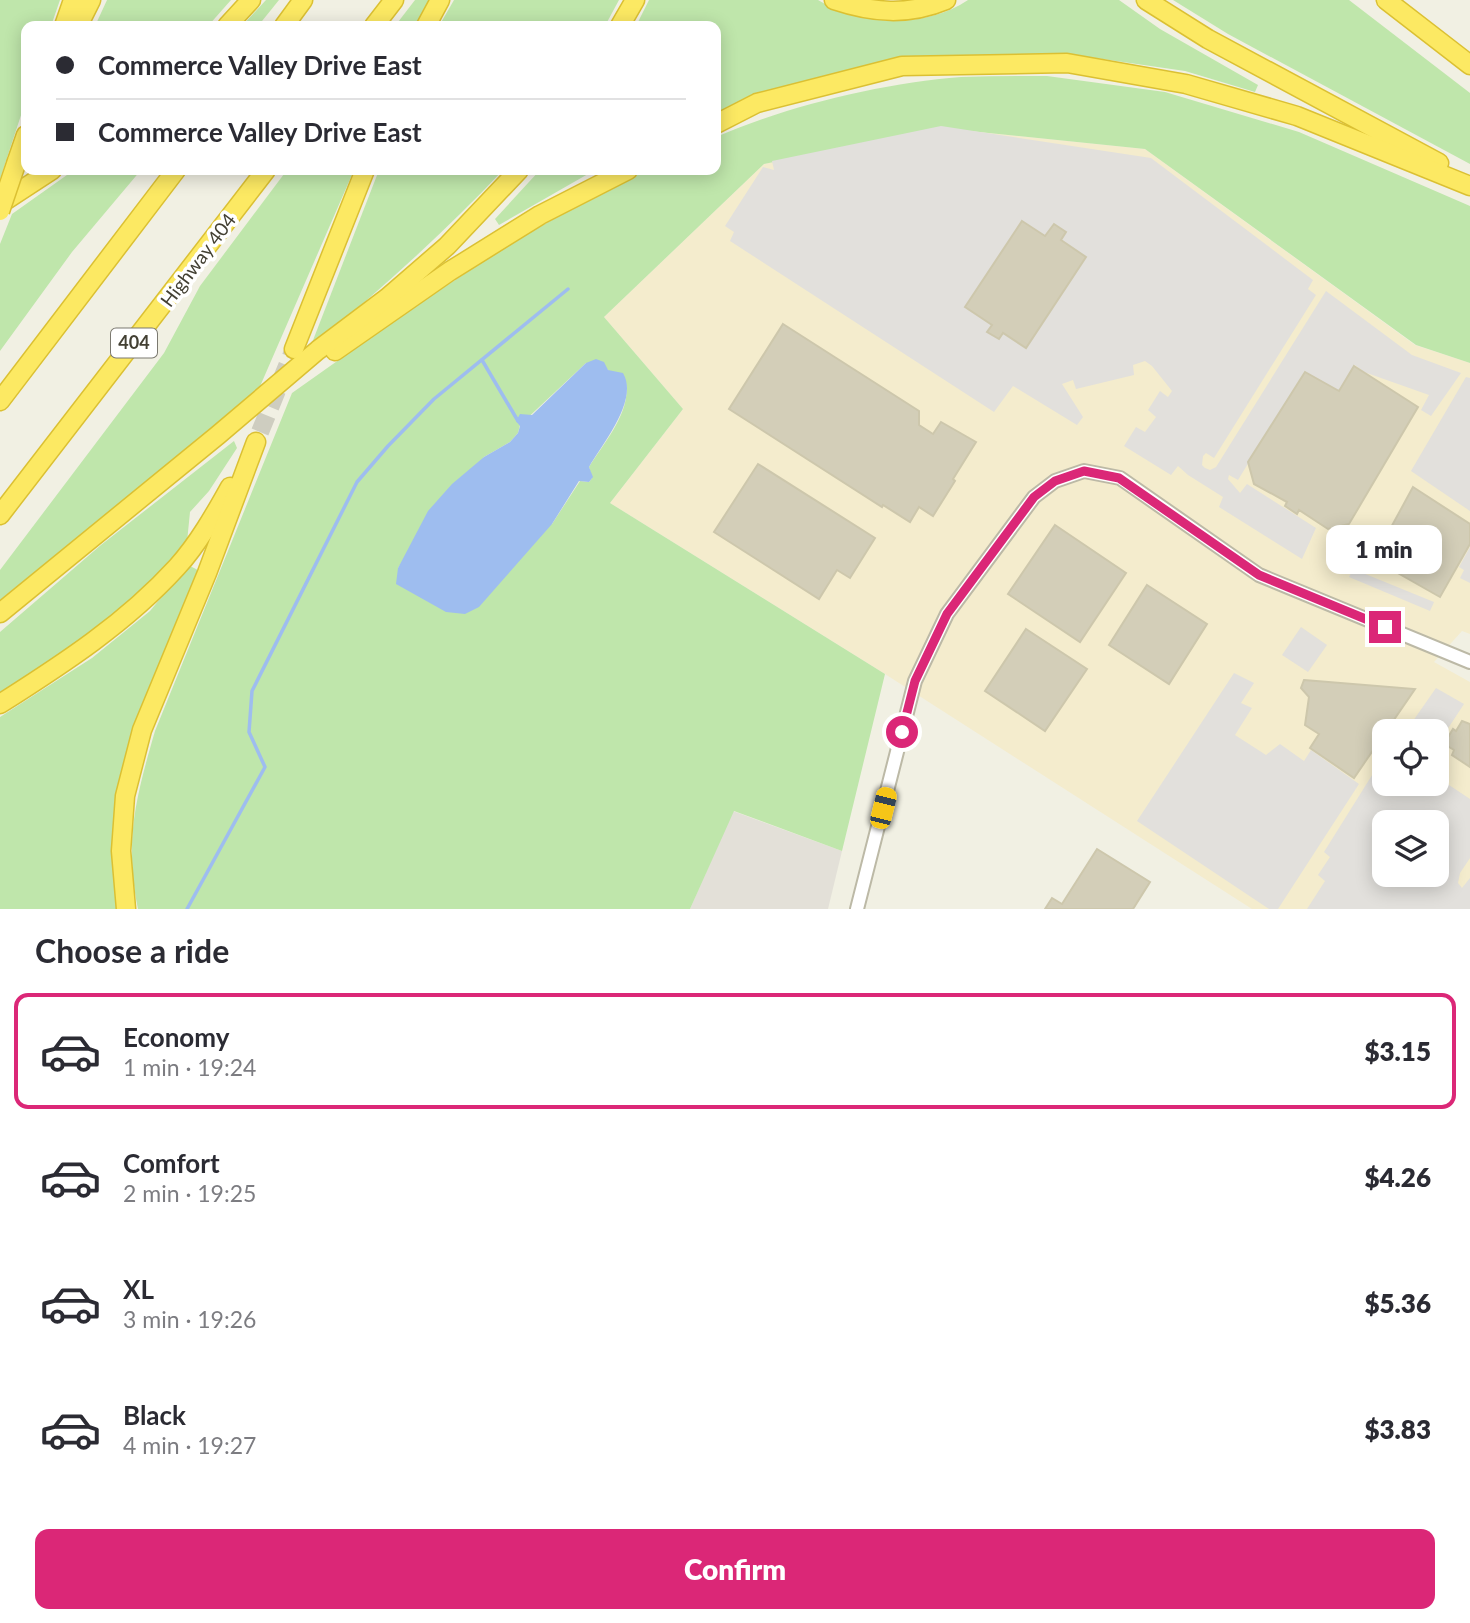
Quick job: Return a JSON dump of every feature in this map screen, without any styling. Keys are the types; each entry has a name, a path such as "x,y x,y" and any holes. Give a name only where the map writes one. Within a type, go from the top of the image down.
{"highway":[{"path":"66,21 73,0"},
{"path":"80,21 91,0"},
{"path":"232,21 251,0"},
{"path":"288,21 303,0"},
{"path":"378,21 394,0"},
{"path":"429,21 440,0"},
{"path":"623,21 635,0"},
{"path":"834,0 860,9 890,11 925,9 946,0"},
{"path":"1146,0 1208,38 1470,180"},
{"path":"1386,0 1470,65"},
{"path":"721,121 757,103 902,66 1067,63 1186,84 1297,116 1470,186"},
{"path":"18,161 21,151"},
{"path":"0,211 21,154"},
{"path":"0,204 44,175"},
{"path":"0,401 172,175"},
{"name":"Highway 404","path":"0,515 262,175"},
{"path":"294,348 363,175"},
{"path":"0,613 318,350 387,298 447,246 514,175"},
{"path":"218,435 450,271 540,215 618,175"},
{"path":"0,704 78,655 178,566 216,513 258,437 207,573 142,730 125,796 121,850 126,909"}],"street":[{"path":"857,909 915,681 947,614 1034,497 1055,481 1084,471 1119,478 1259,575 1470,662"}],"shaded area":[{"path":"941,126 1151,158 1313,280 1308,289 1316,295 1214,458 1206,453 1203,456 1202,465 1205,468 1210,470 1216,467 1326,291 1412,355 1461,373 1431,416 1421,410 1429,395 1364,372 1355,365 1339,391 1303,374 1238,480 1229,475 1228,479 1240,493 1247,484 1316,528 1302,559 1219,507 1223,497 1178,466 1171,475 1124,446 1136,427 1145,432 1156,417 1148,410 1160,391 1168,397 1172,391 1145,361 1133,365 1134,375 1076,389 1073,380 1062,384 1083,417 1077,425 1013,386 994,412 730,241 734,232 725,226 763,167 774,170 772,161"},
{"path":"940,128 1145,149 1415,345 1470,363 1470,634 1462,631 1434,662 1470,682 1470,909 1252,909 885,674 610,503 683,409 604,317 764,164"},
{"path":"1466,377 1470,378 1470,511 1411,471"},
{"path":"1470,547 1470,583 1460,578 1464,570 1459,567"},
{"path":"1353,569 1434,602 1430,611 1349,577"},
{"path":"1301,627 1327,645 1308,672 1282,655"},
{"path":"1234,673 1254,683 1241,703 1252,708 1235,735 1266,755 1280,744 1304,761 1311,750 1359,784 1278,909 1269,909 1137,821"},
{"path":"1436,688 1464,704 1449,727 1449,719 1414,719"},
{"path":"1372,775 1372,796 1449,796 1449,785 1470,799 1470,858 1460,873 1458,883 1462,888 1470,878 1470,909 1307,909 1325,881 1318,875 1330,857 1324,852"},
{"path":"733,811 842,851 828,909 690,909"}],"green space":[{"path":"0,0 60,0 53,21 21,21 21,115 0,179"},
{"path":"107,0 231,0 212,21 97,21"},
{"path":"266,0 279,0 262,21 247,21"},
{"path":"415,0 432,0 421,21 399,21"},
{"path":"454,0 619,0 608,21 442,21"},
{"path":"649,0 818,0 854,15 893,21 932,16 968,0 1119,0 1160,29 1258,85 1255,92 1185,71 1061,53 915,61 828,76 721,110 721,21 638,21"},
{"path":"1173,0 1349,0 1470,93 1470,164 1228,34"},
{"path":"1047,76 1165,92 1299,132 1470,206 1470,363 1416,345 1145,149 940,128 764,164 604,317 683,409 610,503 885,674 842,851 734,811 690,909 138,909 132,861 134,819 155,731 292,393 415,306 512,243 630,175 721,175 721,135 773,115 868,90 961,77","holes":["586,363 608,370 626,383 620,416 589,467 592,478 589,482 580,481 552,524 398,568 484,457 510,442 518,433 520,425"]},
{"path":"67,175 137,175 72,252 0,351 0,244 12,214"},
{"path":"283,175 352,175 258,391 0,600 0,570 164,353 200,286"},
{"path":"377,175 498,175 410,262 310,348"},
{"path":"535,175 586,175 499,225 495,219"},
{"path":"234,441 237,448 209,491 190,512 187,542 147,589 84,643 0,697 0,632 101,545"},
{"path":"188,565 200,571 145,708 119,782 112,851 120,909 0,909 0,717 92,658 150,611"}],"water":[{"path":"596,359 604,362 608,370 623,373 627,384 623,408 589,467 593,477 589,482 579,481 552,524 479,607 465,614 446,612 396,584 398,568 428,511 452,484 484,457 510,442 518,433 520,426 516,421 520,414 532,415 586,363"}],"building":[{"path":"1022,221 1045,236 1054,224 1066,232 1061,240 1086,257 1026,348 1003,333 999,339 987,332 992,325 965,307"},
{"path":"783,324 919,411 919,425 933,434 941,422 976,442 933,516 919,507 910,522 883,505 882,507 729,409"},
{"path":"1354,366 1418,407 1349,524 1328,529 1299,510 1297,514 1285,506 1287,502 1254,484 1248,462 1305,372 1339,391"},
{"path":"758,464 875,538 850,578 837,570 819,599 714,532"},
{"path":"1413,487 1470,524 1470,544 1440,597 1398,573 1388,533"},
{"path":"1055,525 1126,573 1080,642 1008,594"},
{"path":"1147,585 1207,624 1169,684 1109,645"},
{"path":"1026,629 1087,669 1045,731 985,691"},
{"path":"1304,680 1415,689 1394,719 1372,719 1372,752 1354,778 1310,748 1319,734 1305,725 1309,697 1301,688"},
{"path":"1462,721 1470,724 1470,767 1452,755 1454,750 1449,747 1449,736 1453,729 1456,731"},
{"path":"1097,849 1150,882 1133,909 1045,909 1052,898 1062,904"}],"waterway":[{"path":"187,909 265,767 249,732 252,691 357,482 434,399 568,289"},
{"path":"482,360 518,421"}],"tunnel":[{"path":"260,432 294,349"}],"route":[{"path":"902,732 915,681 947,614 1034,497 1055,481 1084,471 1119,478 1259,575 1385,627"}]}
